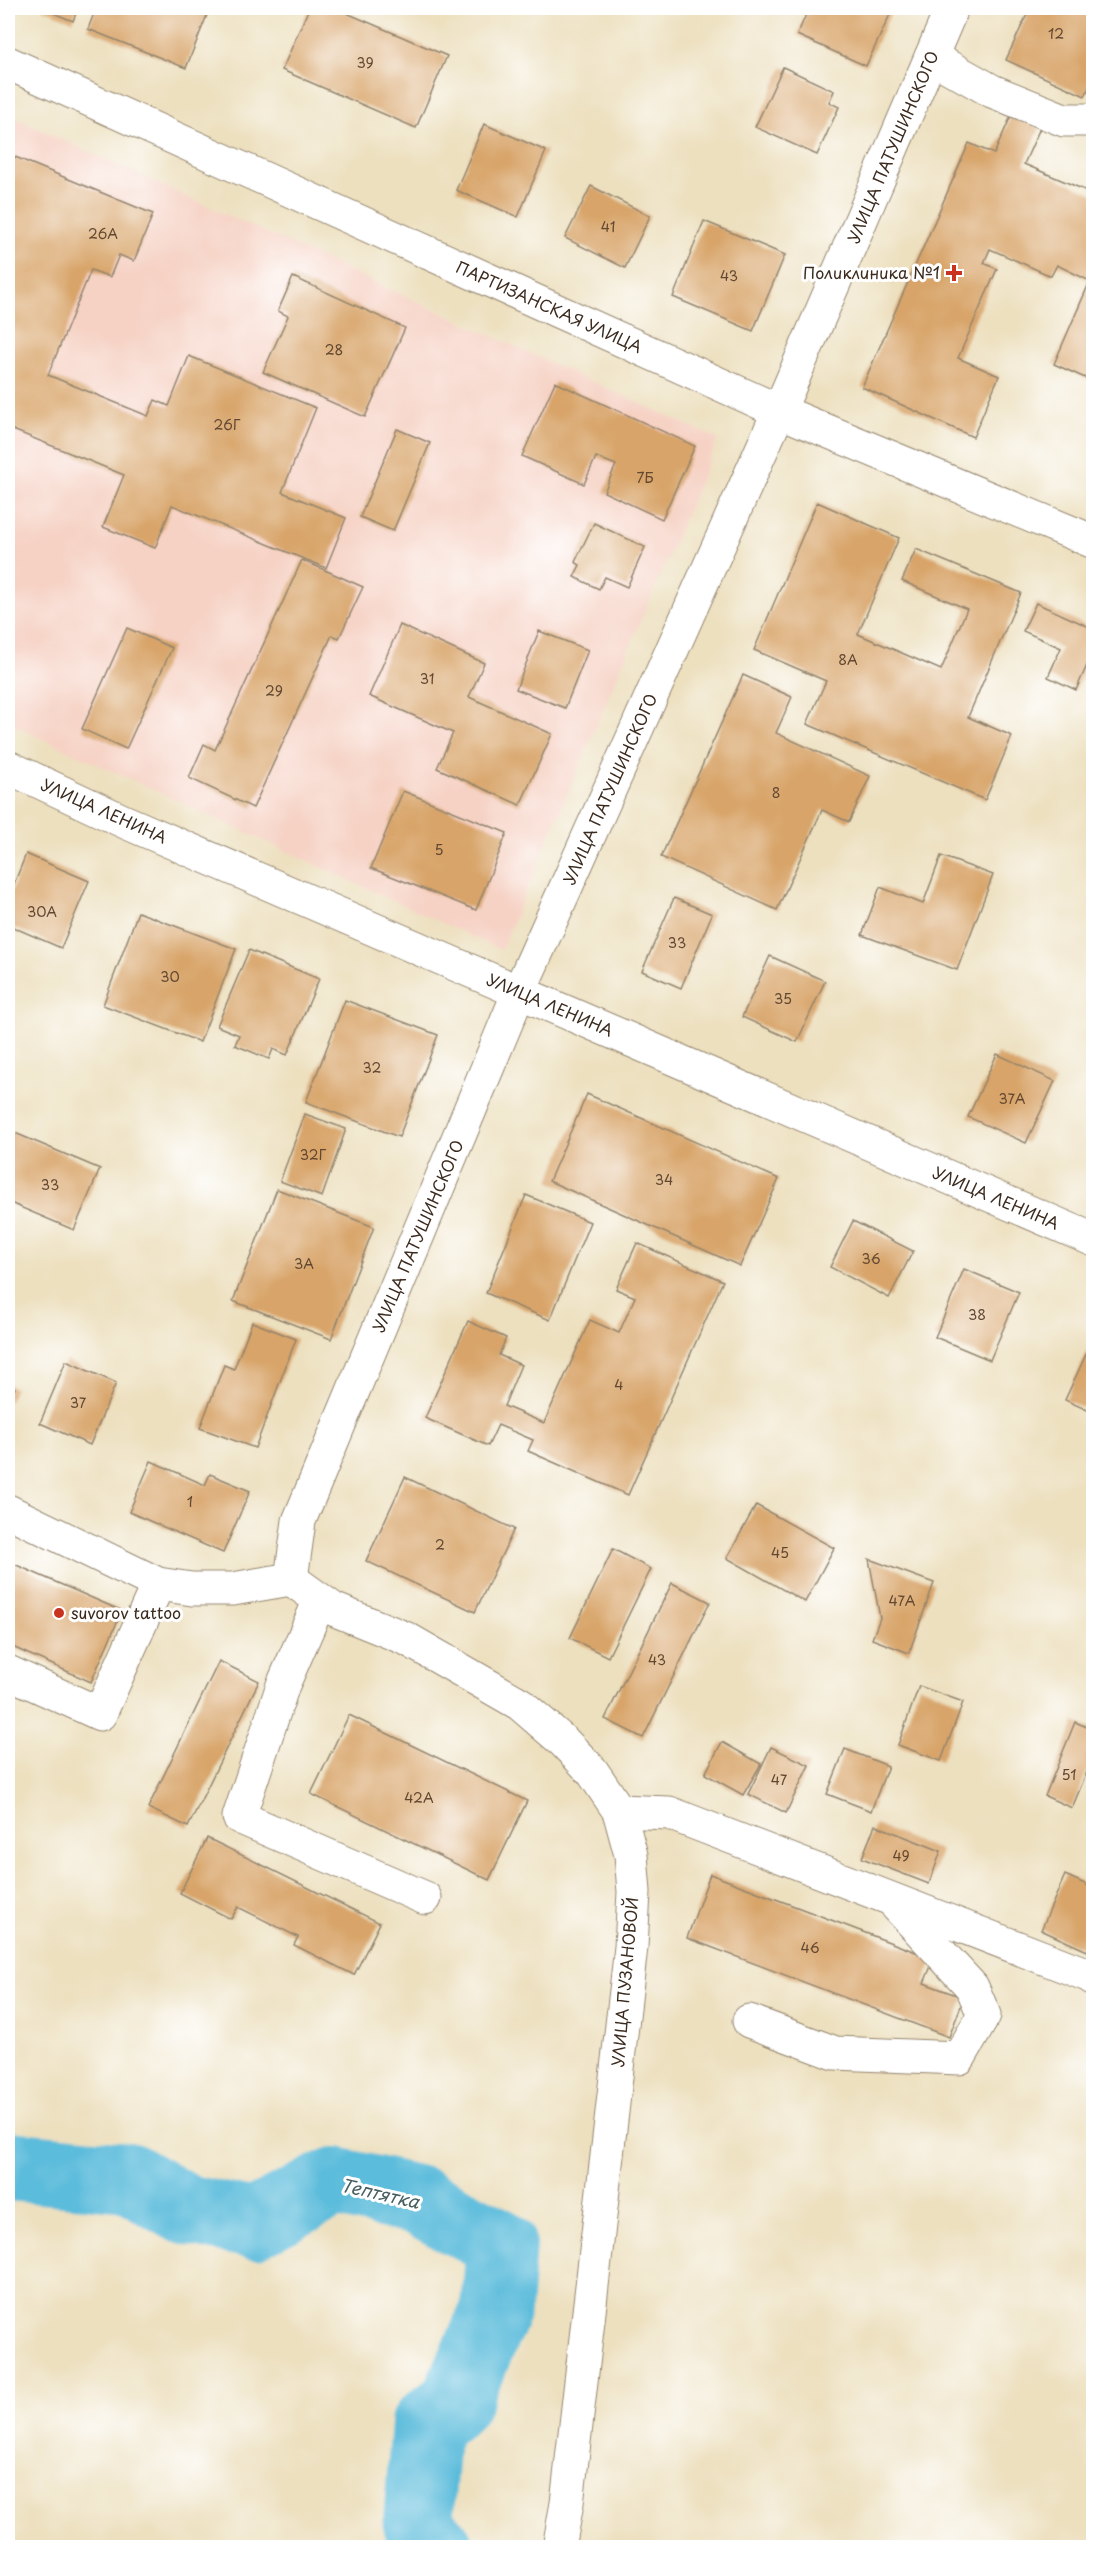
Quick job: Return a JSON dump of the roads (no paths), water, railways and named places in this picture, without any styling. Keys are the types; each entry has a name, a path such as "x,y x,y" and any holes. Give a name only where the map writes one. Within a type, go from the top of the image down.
{"street":[{"name":"УЛИЦА ПАТУШИНСКОГО","path":"291,1579 299,1521 519,992 779,411 952,8"},
{"path":"931,57 992,91 1064,120 1094,120"},
{"name":"ПАРТИЗАНСКАЯ УЛИЦА","path":"8,63 779,411 1094,542"},
{"name":"УЛИЦА ЛЕНИНА","path":"8,767 123,821 1094,1240"},
{"path":"8,1511 158,1584 192,1589 233,1590 291,1579"},
{"name":"УЛИЦА ПУЗАНОВОЙ","path":"291,1579 333,1609 407,1639 520,1704 564,1742 592,1771 619,1811 631,1854 634,1892 631,1947 567,2503 559,2547"},
{"path":"8,1672 99,1714 158,1584"},
{"path":"320,1600 283,1685 239,1817 424,1898"},
{"path":"619,1811 669,1813 1094,1979"},
{"path":"749,2021 835,2053 959,2058 984,2014 972,1987 890,1898"}],"waterway":[{"name":"Тептятка","path":"8,2166 128,2177 184,2209 253,2224 335,2182 419,2201 501,2244 496,2309 455,2402 426,2424 418,2523 439,2548"}],"place":[{"name":"Поликлиника №1","path":"954,273"},
{"name":"suvorov tattoo","path":"59,1613"}]}
